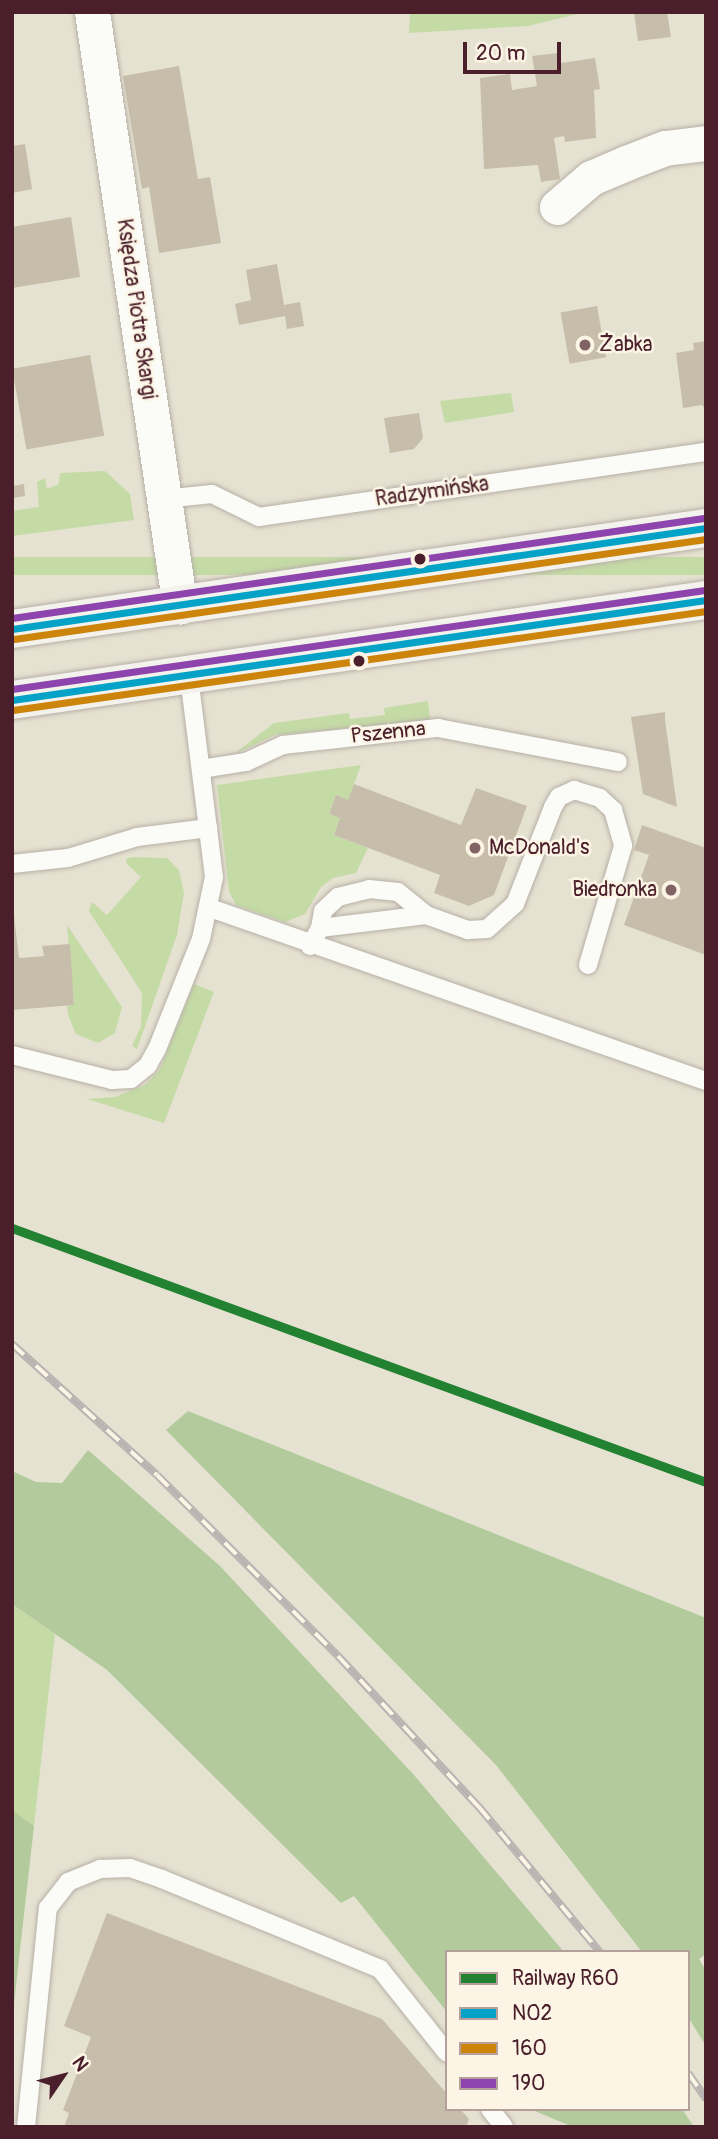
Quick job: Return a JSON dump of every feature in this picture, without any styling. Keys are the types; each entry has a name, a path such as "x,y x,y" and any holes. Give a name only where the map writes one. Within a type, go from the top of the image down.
{"main road":[{"path":"12,629 180,607 706,528"},
{"path":"12,700 706,600"}],"street":[{"name":"Księdza Piotra Skargi","path":"92,12 180,607"},
{"path":"557,207 591,178 665,148 706,143"}],"lane":[{"name":"Radzymińska","path":"164,499 212,494 259,517 706,452"},
{"path":"12,1055 90,1077 131,1079 148,1065 157,1049 210,908 214,877 189,675"},
{"name":"Pszenna","path":"201,769 246,762 283,745 438,728 618,762"},
{"path":"310,946 320,928 323,911 338,897 354,891 397,892 426,915 468,930 487,929 501,921 515,904 559,797 574,790 585,792 613,810 623,845 588,965"},
{"path":"12,864 68,858 137,837 208,828"},
{"path":"210,908 310,946 706,1081"},
{"path":"320,928 426,915"},
{"path":"26,2127 48,1908 68,1882 100,1869 131,1868 162,1879 380,1969 445,2050"},
{"path":"492,2111 504,2127"}],"green space":[{"path":"410,12 586,12 528,26 409,33"},
{"path":"511,393 514,412 445,423 440,401"},
{"path":"105,471 130,494 134,520 12,536 12,511 39,507 37,482 45,478 47,489 59,484 60,473"},
{"path":"12,557 706,557 706,575 12,575"},
{"path":"428,701 430,720 275,735 233,755 274,723 349,713 350,719 385,715 384,708"},
{"path":"361,765 348,800 336,796 329,814 340,818 334,835 368,848 356,873 333,878 321,887 305,914 285,922 236,905 229,892 217,785"},
{"path":"167,858 179,870 184,893 177,935 137,1049 132,1046 141,1026 142,993 89,911 92,902 107,915 141,877 127,864 126,859"},
{"path":"67,925 122,1007 115,1033 98,1043 76,1034 68,1015 67,1006 74,1004"},
{"path":"194,984 214,992 164,1123 87,1099 115,1097 145,1085 160,1069"},
{"path":"188,1411 706,1618 706,1954 699,1959 706,1971 706,2046 690,2020 690,1950 640,1950 496,1765 166,1430"},
{"path":"88,1450 220,1566 414,1775 562,1950 445,1950 445,2010 354,1896 341,1903 107,1670 12,1604 12,1471 36,1482 62,1483"},
{"path":"12,1604 55,1634 34,1826 12,1810"},
{"path":"12,1810 34,1826 12,2021"},
{"path":"535,2111 683,2111 694,2127 573,2127"}],"building":[{"path":"634,12 667,12 671,37 638,41"},
{"path":"559,53 561,63 595,58 600,89 594,90 596,138 565,142 564,136 554,138 560,179 541,182 538,165 484,169 480,78 510,74 512,90 537,86 532,56"},
{"path":"179,66 198,179 210,177 221,243 159,253 149,187 142,189 123,76"},
{"path":"25,144 32,189 12,193 12,146"},
{"path":"71,217 80,277 12,288 12,227"},
{"path":"277,264 284,305 300,302 304,326 287,329 285,316 239,325 235,304 251,300 246,270"},
{"name":"Żabka","path":"597,306 606,357 570,364 561,312"},
{"path":"706,341 706,410 702,405 683,408 676,353 694,350 693,343"},
{"path":"90,355 104,436 26,449 12,369"},
{"path":"419,413 423,438 414,449 390,453 384,418"},
{"path":"24,484 25,496 13,498 12,486"},
{"path":"665,712 677,807 643,794 631,717"},
{"path":"354,784 461,825 476,788 527,806 494,895 469,906 434,893 440,875 334,835 340,818 329,814 336,795 348,800"},
{"name":"Biedronka","path":"642,825 706,848 706,955 624,925 649,855 634,850"},
{"path":"12,899 19,958 44,956 42,946 70,944 74,1005 12,1010"},
{"path":"107,1913 382,2019 445,2092 445,2111 462,2111 469,2119 466,2127 64,2127 69,2113 63,2110 91,2037 64,2026"}],"railway":[{"path":"12,1344 157,1475 338,1656 479,1807 598,1950"},
{"path":"690,2076 706,2099"}],"rail line":[{"name":"R60","path":"12,1228 706,1482"}],"transit line":[{"name":"190","path":"12,618 704,518"},
{"name":"N02","path":"12,629 706,528"},
{"name":"160","path":"14,639 706,539"},
{"name":"190","path":"12,689 705,590"},
{"name":"N02","path":"12,700 706,600"},
{"name":"160","path":"13,710 706,611"}],"place":[{"name":"Żabka","path":"585,345"},
{"name":"McDonald's","path":"475,848"},
{"name":"Biedronka","path":"671,890"}]}
